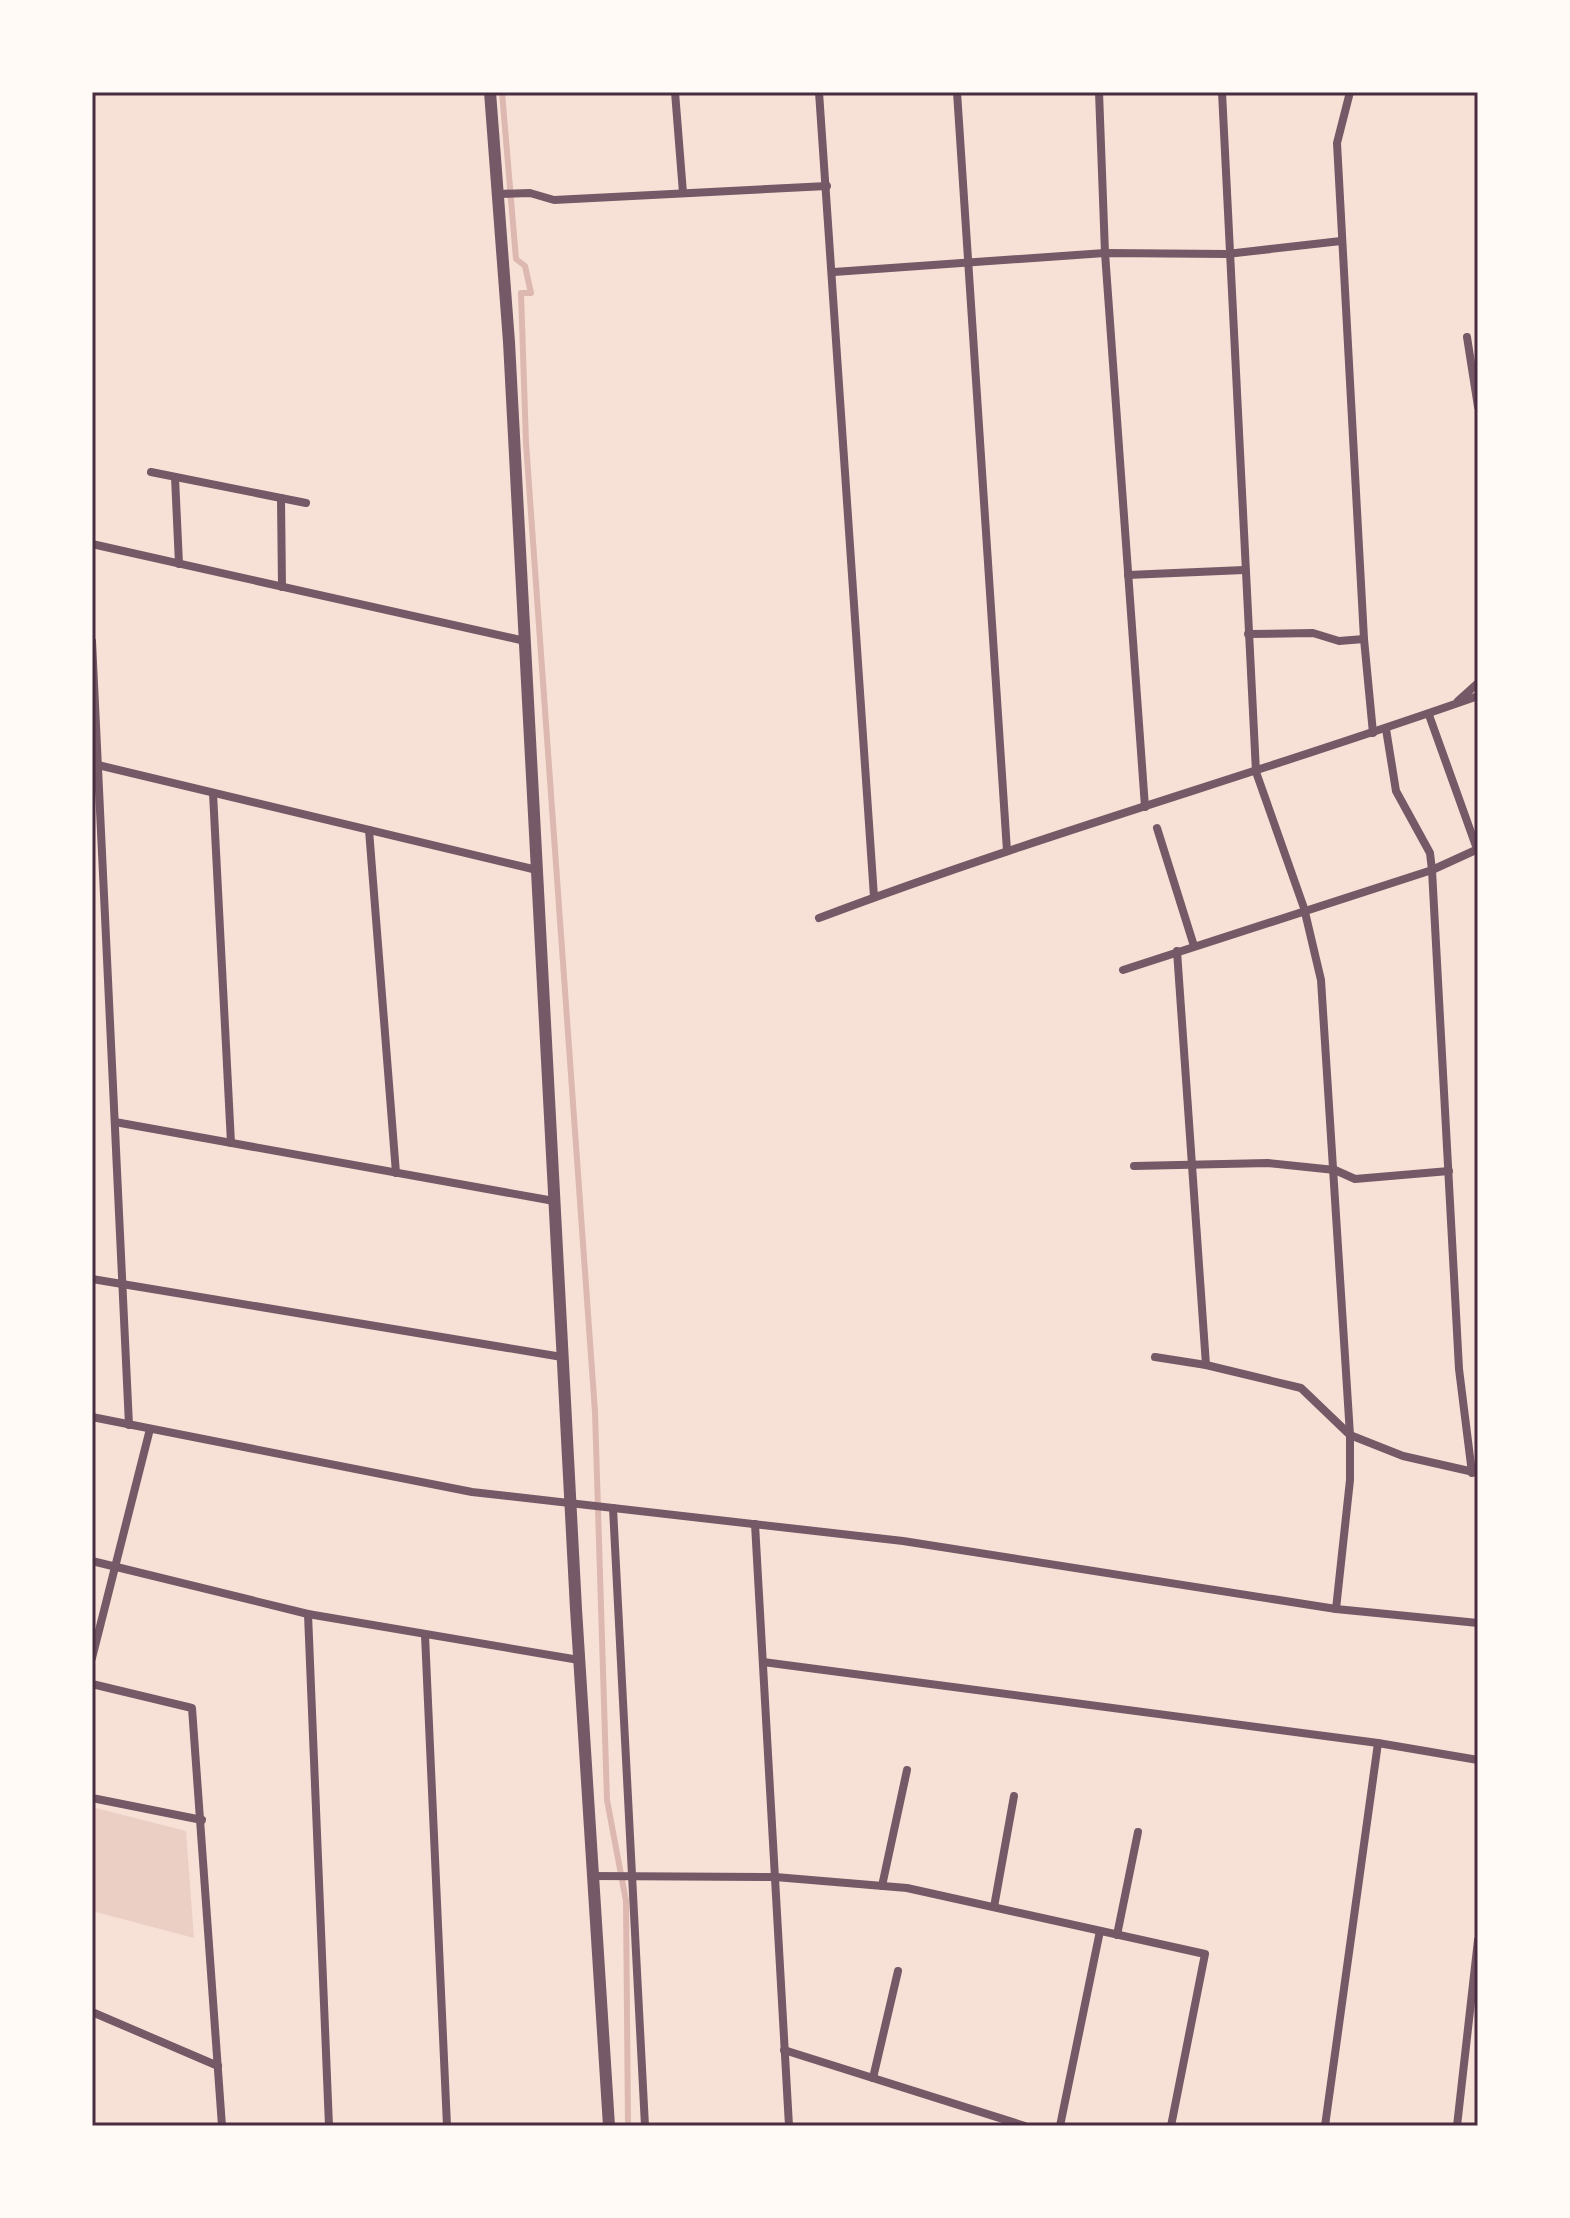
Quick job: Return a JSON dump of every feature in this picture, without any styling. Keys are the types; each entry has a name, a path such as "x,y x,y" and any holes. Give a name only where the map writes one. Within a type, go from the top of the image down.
{"street":[{"path":"490,92 525,641 570,1503 609,2126"},
{"path":"675,92 683,193"},
{"path":"819,92 834,272 874,897"},
{"path":"957,92 1007,851"},
{"path":"1099,92 1105,253 1145,807"},
{"path":"1222,92 1227,254 1256,772 1304,908 1321,980 1350,1435 1350,1480 1336,1609"},
{"path":"1350,92 1337,143 1364,639 1373,733"},
{"path":"498,194 530,193 554,200 827,186"},
{"path":"834,272 968,260 1105,253 1227,254 1341,241"},
{"path":"1467,337 1478,407"},
{"path":"151,472 306,503"},
{"path":"175,477 179,564"},
{"path":"281,498 282,587"},
{"path":"92,544 525,641"},
{"path":"1128,575 1244,570"},
{"path":"1248,634 1313,633 1339,641 1364,639"},
{"path":"92,641 129,1425"},
{"path":"1454,705 1478,683"},
{"path":"819,918 1007,851 1256,772 1478,696"},
{"path":"1123,970 1304,908 1432,870 1478,849 1429,715"},
{"path":"1155,1357 1206,1365 1301,1388 1350,1435 1403,1456 1475,1473 1459,1369 1430,853 1396,791 1386,729"},
{"path":"98,765 537,870"},
{"path":"213,793 231,1143"},
{"path":"1157,828 1194,946"},
{"path":"369,830 396,1173"},
{"path":"1177,951 1206,1365"},
{"path":"115,1122 554,1201"},
{"path":"1134,1166 1268,1163 1335,1170 1355,1179 1449,1171"},
{"path":"92,1279 562,1357"},
{"path":"92,1417 472,1492 903,1541 1336,1609 1478,1623"},
{"path":"92,1658 150,1429"},
{"path":"613,1508 645,2126"},
{"path":"755,1524 789,2126"},
{"path":"92,1561 308,1614 579,1660"},
{"path":"308,1614 329,2126"},
{"path":"425,1635 447,2126"},
{"path":"763,1662 1378,1743 1478,1760"},
{"path":"92,1684 192,1708 222,2126"},
{"path":"1325,2126 1378,1743"},
{"path":"882,1886 907,1770"},
{"path":"994,1907 1014,1796"},
{"path":"92,1798 202,1820"},
{"path":"1117,1935 1138,1832"},
{"path":"593,1876 775,1877 882,1886 994,1907 1205,1954 1171,2126"},
{"path":"1060,2126 1100,1931"},
{"path":"1457,2126 1478,1940"},
{"path":"873,2078 898,1971"},
{"path":"92,2012 218,2066"},
{"path":"784,2050 1025,2126"}],"shaded area":[{"path":"92,1807 186,1831 194,1938 92,1911"}],"waterway":[{"path":"502,92 516,259 525,266 531,293 521,293 526,443 595,1412 607,1800 626,1901 628,2126"}]}
